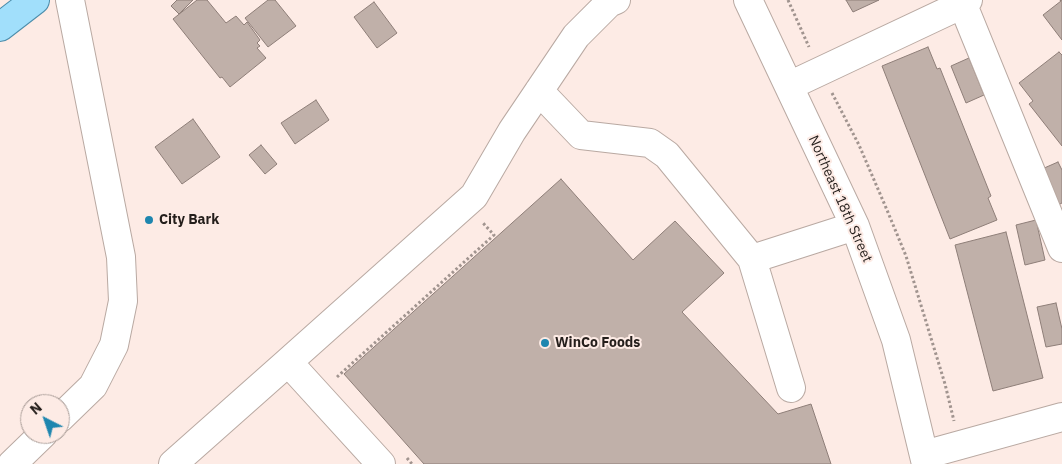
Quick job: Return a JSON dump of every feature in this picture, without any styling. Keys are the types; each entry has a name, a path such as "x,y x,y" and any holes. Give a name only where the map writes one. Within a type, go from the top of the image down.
{"main road":[{"path":"0,27 35,0"}],"street":[{"path":"70,0 121,257 123,302 114,345 93,386 70,408"},
{"path":"173,464 474,196 512,132 576,36 610,3 616,0"},
{"name":"Northeast 18th Street","path":"748,0 855,226 896,340 925,459"},
{"path":"789,86 964,1 1062,248"},
{"path":"539,91 581,136 650,143 667,155 752,259 791,388"},
{"path":"752,259 855,226"},
{"path":"288,362 381,464"},
{"path":"925,459 959,445 1062,417"},
{"path":"12,464 33,444"}],"path":[{"path":"788,0 820,71 859,145 906,256 946,384 959,445"}],"building":[{"path":"177,0 193,0 179,14 171,6"},
{"path":"197,0 207,0 226,23 236,16 244,25 247,22 260,40 257,43 260,46 257,48 266,58 230,87 222,77 220,78 173,19"},
{"path":"268,0 275,0 296,26 268,47 245,18"},
{"path":"846,0 879,0 853,12"},
{"path":"1062,0 1062,40 1043,15"},
{"path":"374,2 397,33 377,48 354,17"},
{"path":"928,47 937,69 940,68 991,196 988,198 997,220 950,239 882,66"},
{"path":"1059,52 1062,55 1062,146 1029,104 1033,101 1019,83"},
{"path":"969,58 984,95 966,103 951,66"},
{"path":"316,100 329,120 295,144 281,123"},
{"path":"193,119 220,157 182,184 155,147"},
{"path":"261,145 277,164 265,174 249,155"},
{"path":"1058,162 1062,170 1062,203 1058,205 1042,169"},
{"name":"WinCo Foods","path":"561,179 633,260 675,221 724,273 682,312 778,414 811,404 831,464 424,464 344,374"},
{"path":"1036,220 1045,260 1025,265 1016,225"},
{"path":"1006,232 1043,378 993,391 955,245"},
{"path":"1056,303 1062,329 1062,344 1046,347 1037,307"}],"place":[{"name":"City Bark","path":"149,220"},
{"name":"WinCo Foods","path":"545,343"}]}
